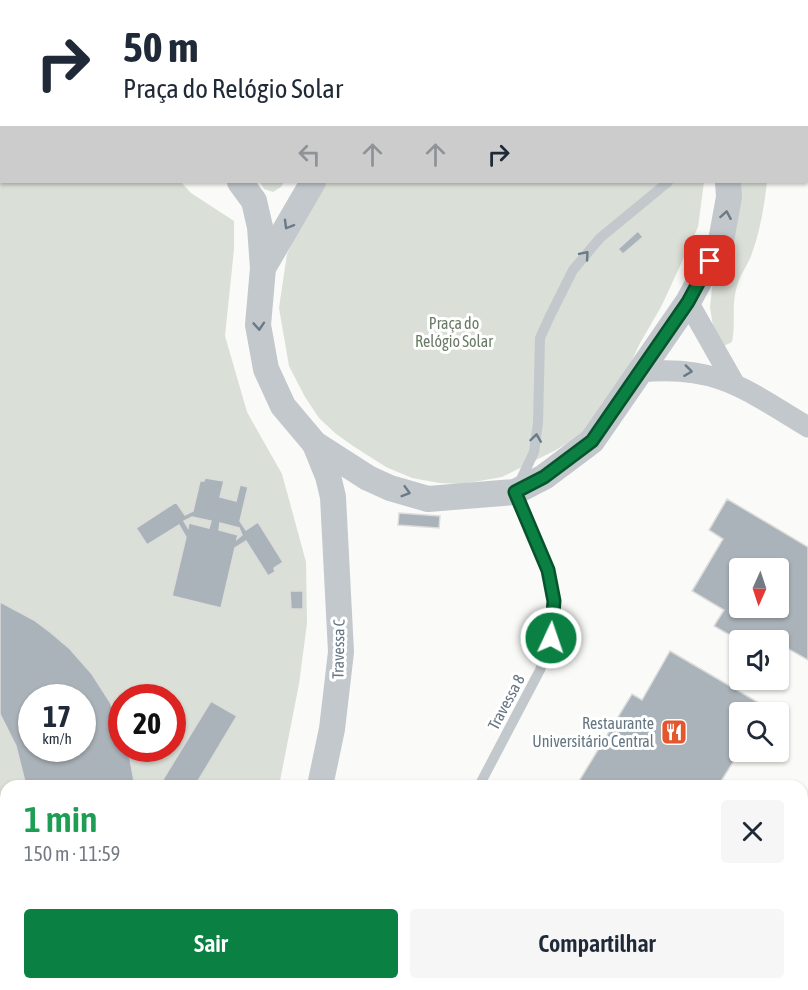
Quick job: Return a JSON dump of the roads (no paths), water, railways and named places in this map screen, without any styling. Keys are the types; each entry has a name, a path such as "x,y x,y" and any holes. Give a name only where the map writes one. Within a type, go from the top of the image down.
{"street":[{"path":"241,183 254,201 260,227 263,268 258,325 266,369 283,406 315,444 368,478 390,488 428,499 515,492 544,477 592,441 688,302 721,241 729,197 728,183"},
{"path":"263,268 312,183"},
{"path":"688,302 734,383"},
{"path":"640,372 688,371 711,375 734,383 808,427"},
{"name":"Travessa C","path":"315,444 328,476 334,511 341,652 332,729 321,780"},
{"path":"334,511 346,491 368,478"}],"lane":[{"path":"515,492 534,452 538,423 540,338 554,307 573,270 600,238 667,183"},
{"name":"Travessa 8","path":"482,780 540,670 551,638 554,601 548,570 515,492"}],"place":[{"name":"Restaurante Universitário Central","path":"674,732"}],"park label":[{"name":"Praça do Relógio Solar","path":"454,332"}]}
